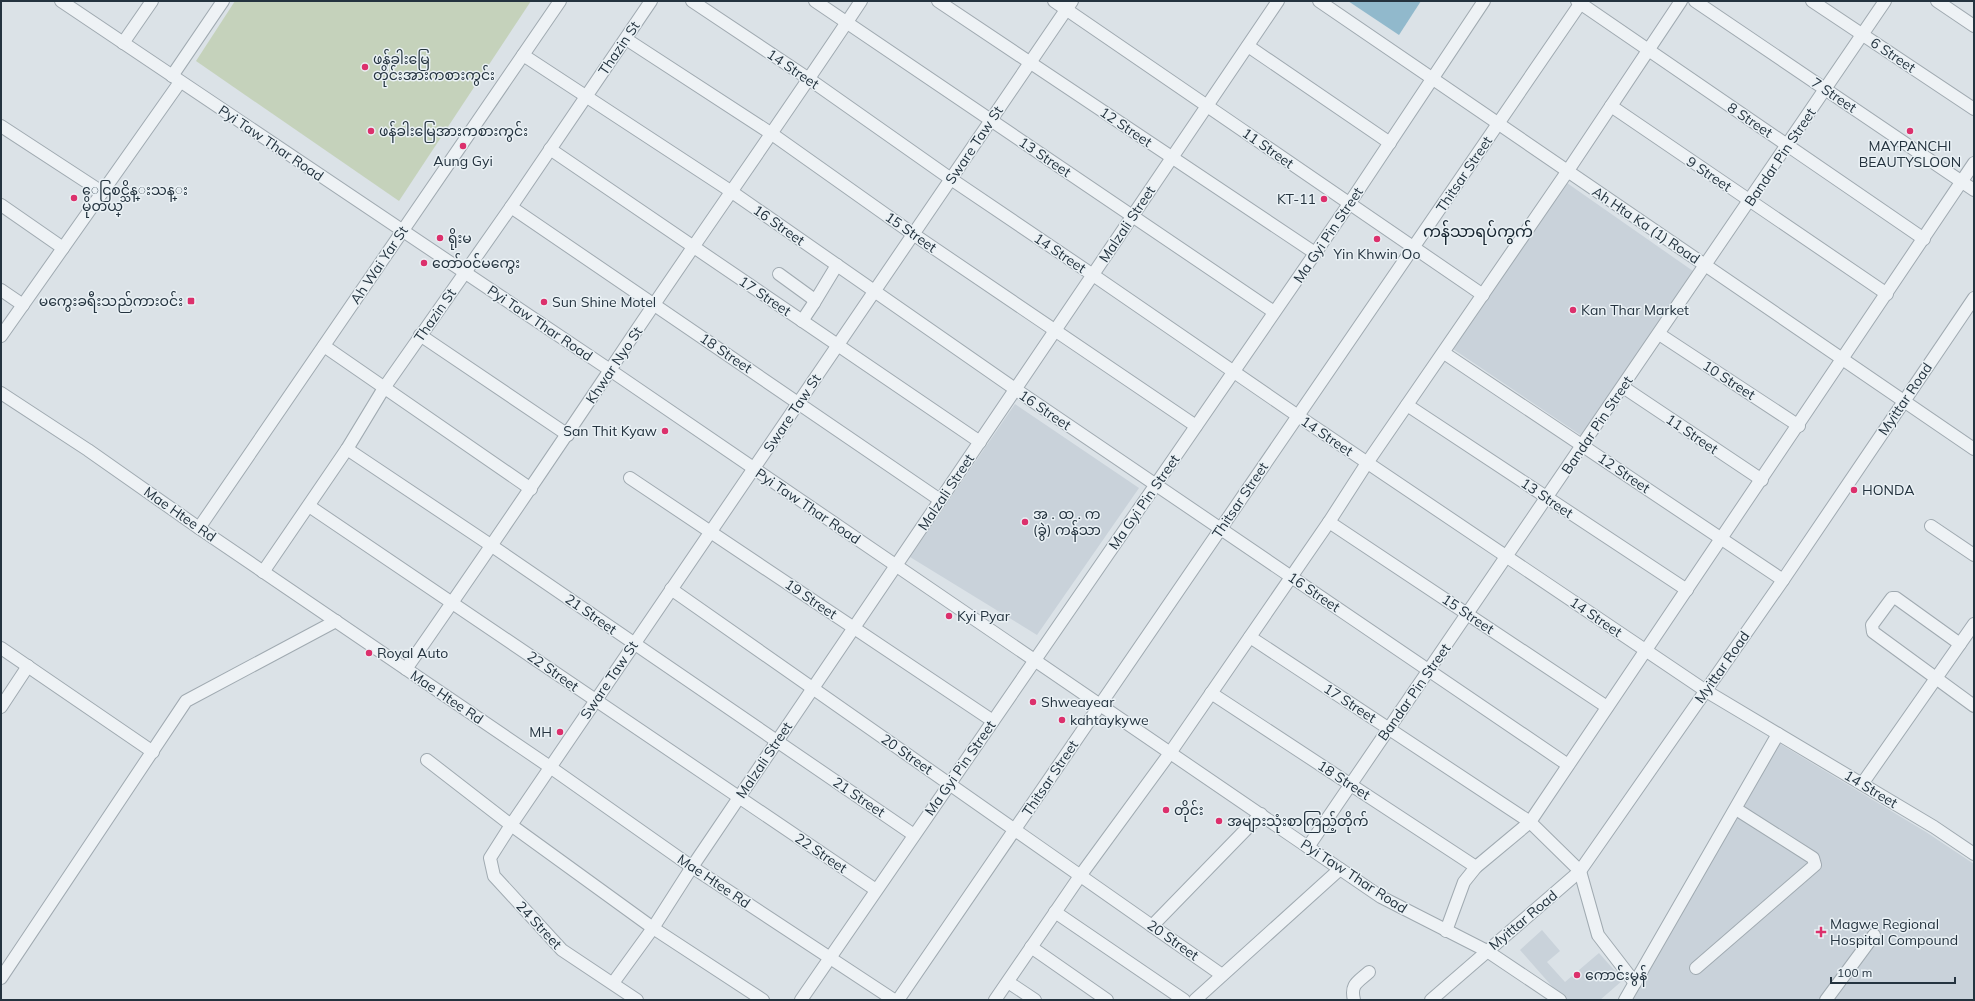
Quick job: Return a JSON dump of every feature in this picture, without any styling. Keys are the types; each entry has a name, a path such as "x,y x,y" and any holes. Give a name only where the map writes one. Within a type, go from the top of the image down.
{"street":[{"name":"Pyi Taw Thar Road","path":"61,1 610,370 1381,897 1487,951 1554,998"},
{"path":"123,43 152,1"},
{"path":"1,336 102,192 176,79 223,1"},
{"name":"Ah Wai Yar St","path":"199,528 560,1"},
{"name":"Thazin St","path":"263,572 347,449 384,388 587,97 651,1"},
{"name":"14 Street","path":"692,1 809,79 951,179 1366,463 1706,691 1934,827 1972,848"},
{"name":"13 Street","path":"815,1 1274,312"},
{"name":"Khwar Nyo St","path":"406,669 568,435 610,370 772,134 861,1"},
{"name":"12 Street","path":"938,1 1315,253"},
{"name":"11 Street","path":"1054,1 1069,5 1207,106 1483,295"},
{"name":"Malzali Street","path":"613,983 653,928 739,797 1278,1"},
{"name":"Ah Hta Ka (1) Road","path":"1319,1 1974,449"},
{"name":"Ma Gyi Pin Street","path":"801,1000 1349,204 1484,1"},
{"path":"995,1000 1080,876 1170,753 1329,522 1366,463 1444,353 1681,1"},
{"name":"7 Street","path":"1695,1 1974,190"},
{"name":"6 Street","path":"1812,1 1974,109"},
{"name":"Bandar Pin Street","path":"1308,847 1706,266 1885,1"},
{"path":"1937,1 1974,26"},
{"name":"8 Street","path":"1580,2 1924,239"},
{"name":"Thitsar Street","path":"898,1000 1580,2"},
{"name":"Sware Taw St","path":"511,824 1069,5"},
{"name":"15 Street","path":"626,39 772,134 913,234 1196,426"},
{"path":"1248,46 1390,143"},
{"name":"16 Street","path":"522,55 732,192 1015,389 1568,764"},
{"name":"9 Street","path":"1611,106 1887,294"},
{"path":"1,126 102,192"},
{"name":"17 Street","path":"550,149 693,248 980,442"},
{"path":"1446,931 1464,882 1476,868 1530,822 1799,426 1974,163"},
{"path":"1,205 63,248"},
{"name":"18 Street","path":"511,207 655,306 799,402 940,500"},
{"path":"802,321 837,265"},
{"path":"779,274 809,295 814,303"},
{"path":"1,290 23,305"},
{"name":"Myittar Road","path":"1430,1000 1580,871 1783,580 1903,400 1974,298"},
{"name":"10 Street","path":"1659,334 1799,426"},
{"path":"420,336 568,435"},
{"path":"324,346 531,489"},
{"name":"12 Street","path":"1444,353 1783,580"},
{"name":"11 Street","path":"1623,387 1762,480"},
{"name":"Mae Htee Rd","path":"1,393 88,450 263,572 550,767 692,867 829,959 894,1000"},
{"name":"13 Street","path":"1407,405 1547,499 1687,590"},
{"name":"21 Street","path":"347,449 492,546 914,835"},
{"name":"19 Street","path":"630,478 993,721"},
{"name":"22 Street","path":"309,506 453,602 876,890"},
{"name":"15 Street","path":"1329,522 1607,707"},
{"path":"1931,526 1974,556"},
{"name":"20 Street","path":"671,589 1222,975"},
{"path":"1960,644 1896,598 1889,602 1872,625 1873,632 1974,706"},
{"path":"1,978 186,701 336,621"},
{"path":"1862,784 1974,624"},
{"name":"17 Street","path":"1250,637 1530,822 1580,871"},
{"path":"1,648 153,752"},
{"path":"1,707 28,666"},
{"name":"18 Street","path":"1211,693 1351,784 1476,868"},
{"path":"1625,1000 1778,734"},
{"path":"427,760 511,824 653,928 763,1000"},
{"path":"1696,968 1815,864 1813,858 1736,809"},
{"path":"1152,926 1261,814"},
{"name":"24 Street","path":"511,824 490,858 494,876 562,950 637,1000"},
{"path":"1195,1000 1340,869"},
{"path":"1580,871 1598,936 1634,983"},
{"path":"1055,912 1184,1000"},
{"path":"1826,1000 1874,935"},
{"path":"1031,947 1107,1000"},
{"path":"1354,1000 1352,992 1353,987 1369,972"},
{"path":"1008,982 1035,1000"}],"shaded area":[{"name":"Kan Thar Market","path":"1567,183 1693,271 1582,436 1453,349"},
{"name":"အ . ထ . က (ခွဲ) ကန်သာ","path":"1015,404 1139,488 1037,635 910,557"},
{"name":"Magwe Regional Hospital Compound","path":"1777,742 1926,832 1974,864 1974,1000 1629,1000"},
{"path":"1542,930 1560,951 1547,962 1565,982 1599,953 1623,980 1600,1000 1564,1000 1520,950"}],"green space":[{"name":"ဖန်ခါးမြေအားကစားကွင်း","path":"235,1 531,1 399,201 196,61"}],"water":[{"path":"1348,1 1421,1 1399,35"}],"place":[{"name":"ဖန်ခါးမြေ တိုင်းအားကစားကွင်း","path":"365,67"},
{"name":"ဖန်ခါးမြေအားကစားကွင်း","path":"371,131"},
{"name":"MAYPANCHI BEAUTYSLOON","path":"1910,131"},
{"name":"Aung Gyi","path":"463,146"},
{"name":"ေငြစင္သိန္းသန္း မိုတယ္","path":"74,198"},
{"name":"KT-11","path":"1324,199"},
{"name":"ရိုးမ","path":"440,238"},
{"name":"Yin Khwin Oo","path":"1377,239"},
{"name":"တော်ဝင်မကွေး","path":"424,263"},
{"name":"မကွေးခရီးသည်ကားဝင်း","path":"191,301"},
{"name":"Sun Shine Motel","path":"544,302"},
{"name":"Kan Thar Market","path":"1573,310"},
{"name":"San Thit Kyaw","path":"665,431"},
{"name":"HONDA","path":"1854,490"},
{"name":"အ . ထ . က (ခွဲ) ကန်သာ","path":"1025,522"},
{"name":"Kyi Pyar","path":"949,616"},
{"name":"Royal Auto","path":"369,653"},
{"name":"Shweayear","path":"1033,702"},
{"name":"kahtaykywe","path":"1062,720"},
{"name":"MH","path":"560,732"},
{"name":"တိုင်း","path":"1166,810"},
{"name":"အများသုံးစာကြည့်တိုက်","path":"1219,821"},
{"name":"Magwe Regional Hospital Compound","path":"1821,932"},
{"name":"ကောင်းမွန်","path":"1577,975"}],"district":[{"name":"ကန်သာရပ်ကွက်","path":"1478,231"}]}
